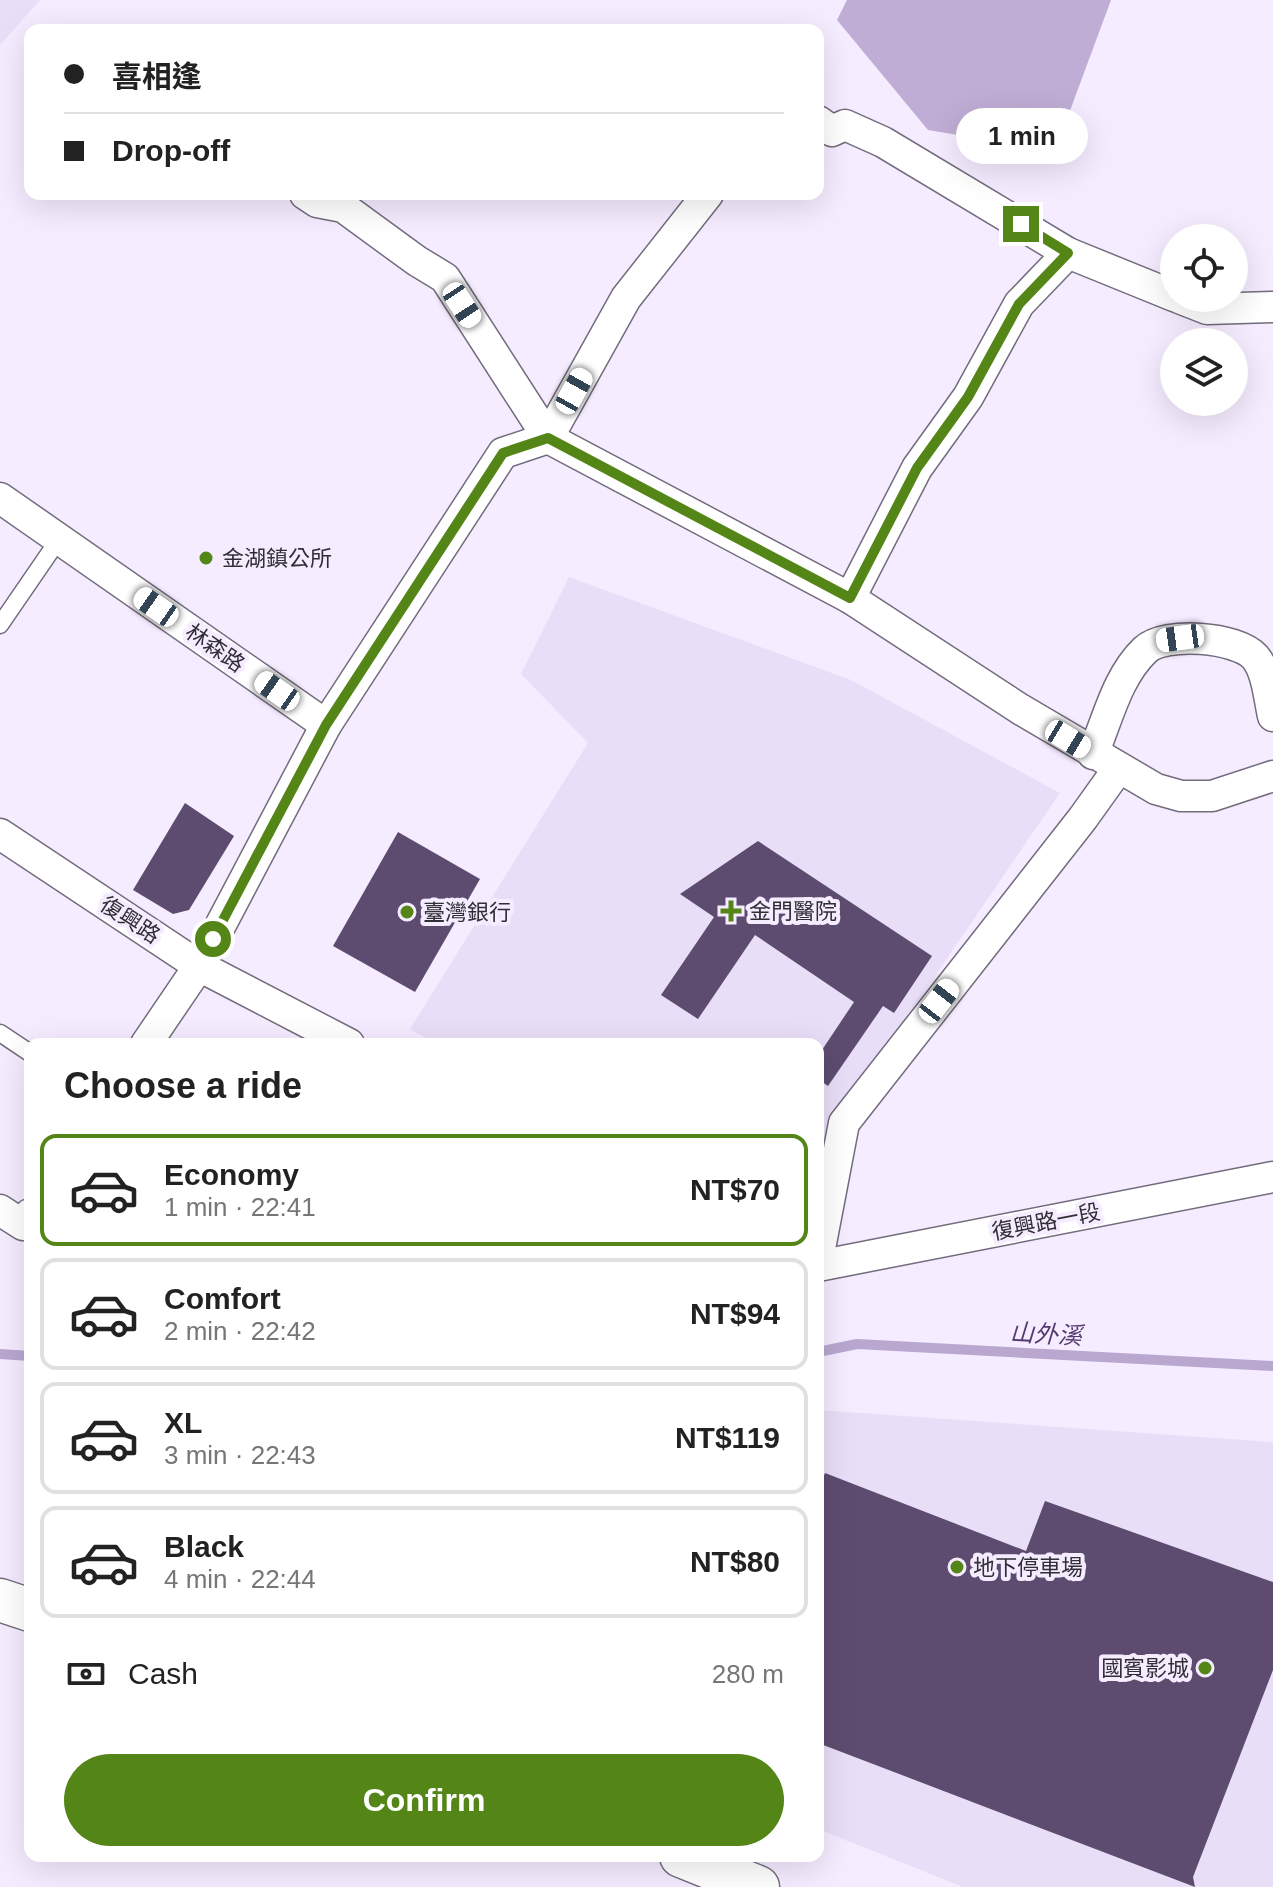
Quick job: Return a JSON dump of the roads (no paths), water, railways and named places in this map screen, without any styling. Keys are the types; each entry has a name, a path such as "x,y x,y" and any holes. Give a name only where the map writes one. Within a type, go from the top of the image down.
{"street":[{"path":"824,125 832,131 845,125 883,142 1068,253 1160,290"},
{"path":"314,200 343,207 445,278 548,438 850,598 1106,761 1156,789 1181,796 1212,796 1273,776"},
{"path":"150,1038 199,966 326,725 503,453 548,438 626,298 703,200"},
{"path":"850,598 917,468 968,397 1019,304 1068,253"},
{"path":"1248,308 1273,307"},
{"name":"林森路","path":"0,498 326,725"},
{"path":"824,1228 844,1123 1083,818 1106,761 1118,690 1131,665 1148,647 1160,640 1180,638 1246,649 1258,660 1273,716"},
{"name":"復興路","path":"0,834 199,966 337,1038"},
{"name":"復興路一段","path":"824,1265 1273,1177"},
{"path":"0,1210 24,1223"},
{"path":"0,1600 24,1608"},
{"path":"696,1862 758,1887"}],"lane":[{"path":"0,625 59,539"},
{"path":"0,1033 24,1049"}],"waterway":[{"name":"山外溪","path":"824,1351 857,1344 1273,1366"},
{"name":"山外溪","path":"0,1354 24,1356"}],"place":[{"name":"金湖鎮公所","path":"206,558"},
{"name":"金門醫院","path":"731,911"},
{"name":"臺灣銀行","path":"407,912"},
{"name":"地下停車場","path":"957,1567"},
{"name":"國賓影城","path":"1205,1668"}]}
